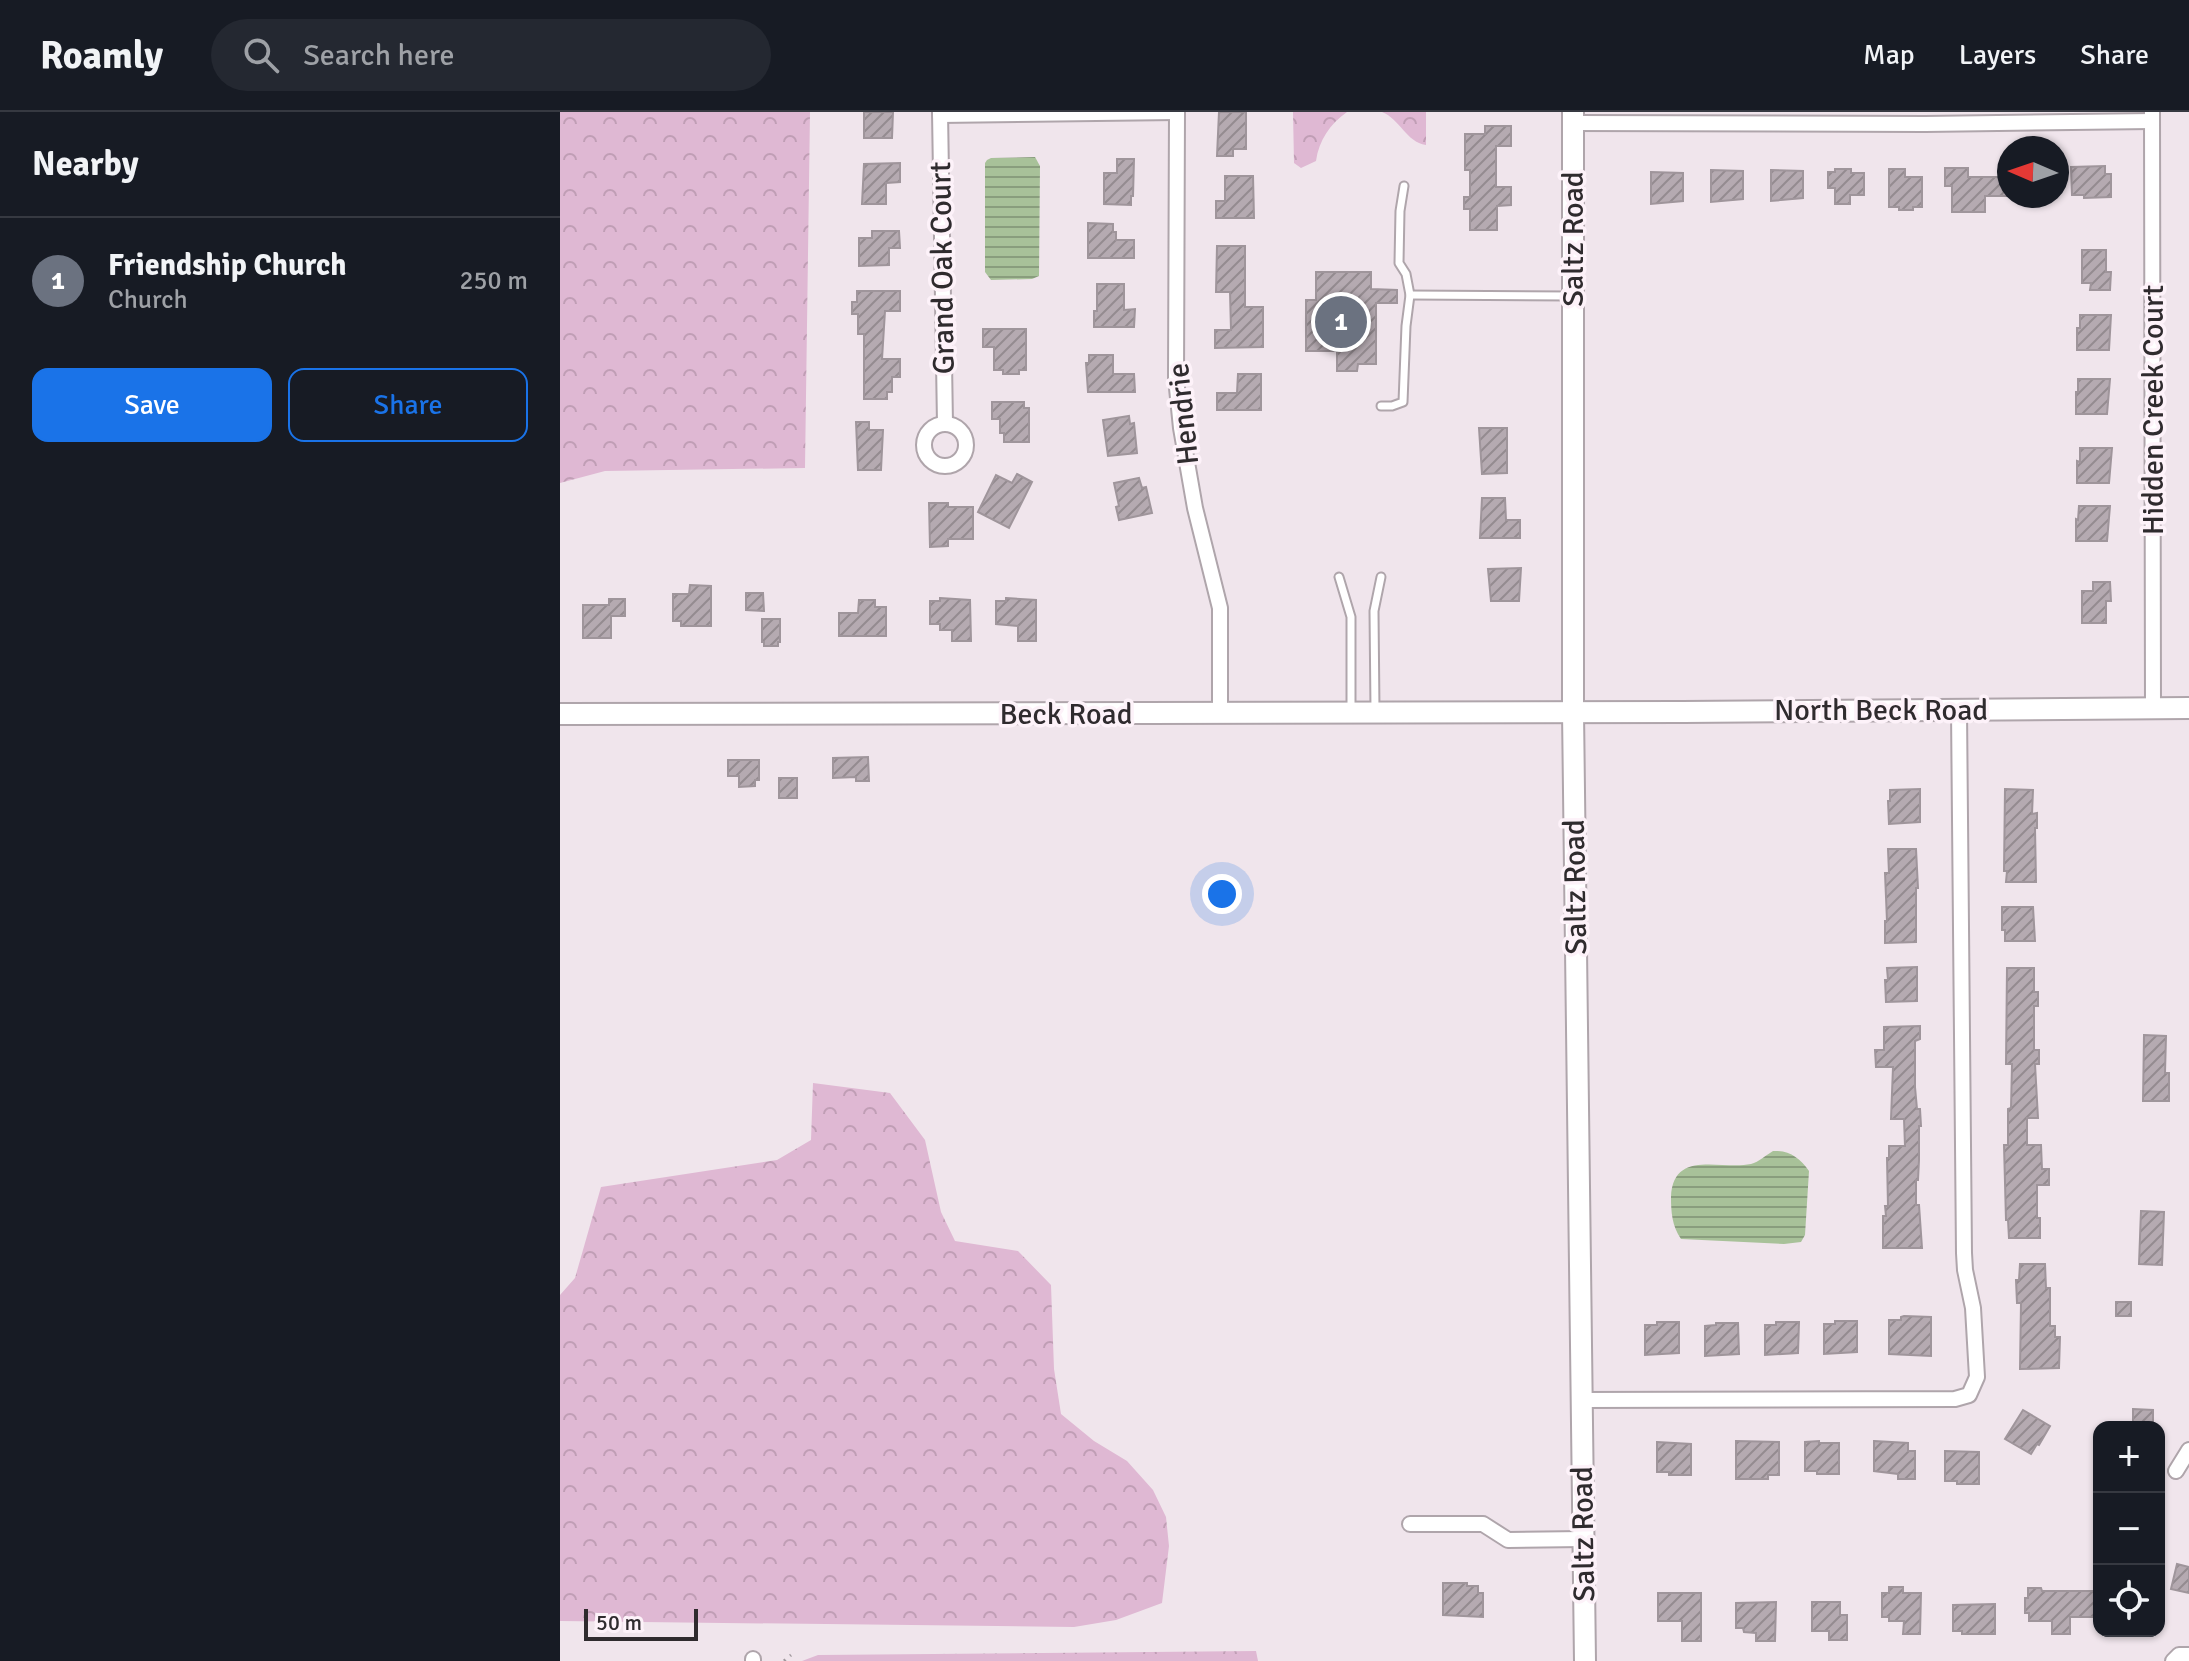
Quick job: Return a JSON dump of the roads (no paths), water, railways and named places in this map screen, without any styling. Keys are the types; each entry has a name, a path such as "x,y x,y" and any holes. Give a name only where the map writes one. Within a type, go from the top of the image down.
{"main road":[{"name":"Saltz Road","path":"1573,118 1573,712 1585,1661"},
{"name":"North Beck Road","path":"1573,712 2189,708"},
{"name":"Beck Road","path":"560,714 1573,712"}],"street":[{"path":"940,113 1177,112"},
{"name":"Hendrie","path":"1177,112 1176,378 1195,508 1220,608 1220,713"},
{"name":"Grand Oak Court","path":"940,113 945,424"},
{"path":"1573,118 1911,118 2061,122 2152,116"},
{"name":"Hidden Creek Court","path":"2152,116 2153,708"},
{"path":"1580,1400 1955,1399 1969,1395 1977,1377 1973,1308 1964,1253 1959,710"},
{"path":"2176,1471 2189,1450"},
{"path":"1410,1524 1483,1524 1508,1540 1583,1539"},
{"path":"2173,1661 2179,1655 2189,1655"}],"lane":[{"path":"1381,406 1403,402 1410,295 1406,274 1399,263 1404,186"},
{"path":"1410,295 1573,296"},
{"path":"1339,577 1351,617 1351,712"},
{"path":"1375,712 1374,611 1381,577"}],"place":[{"name":"Friendship Church","path":"1341,322"}]}
